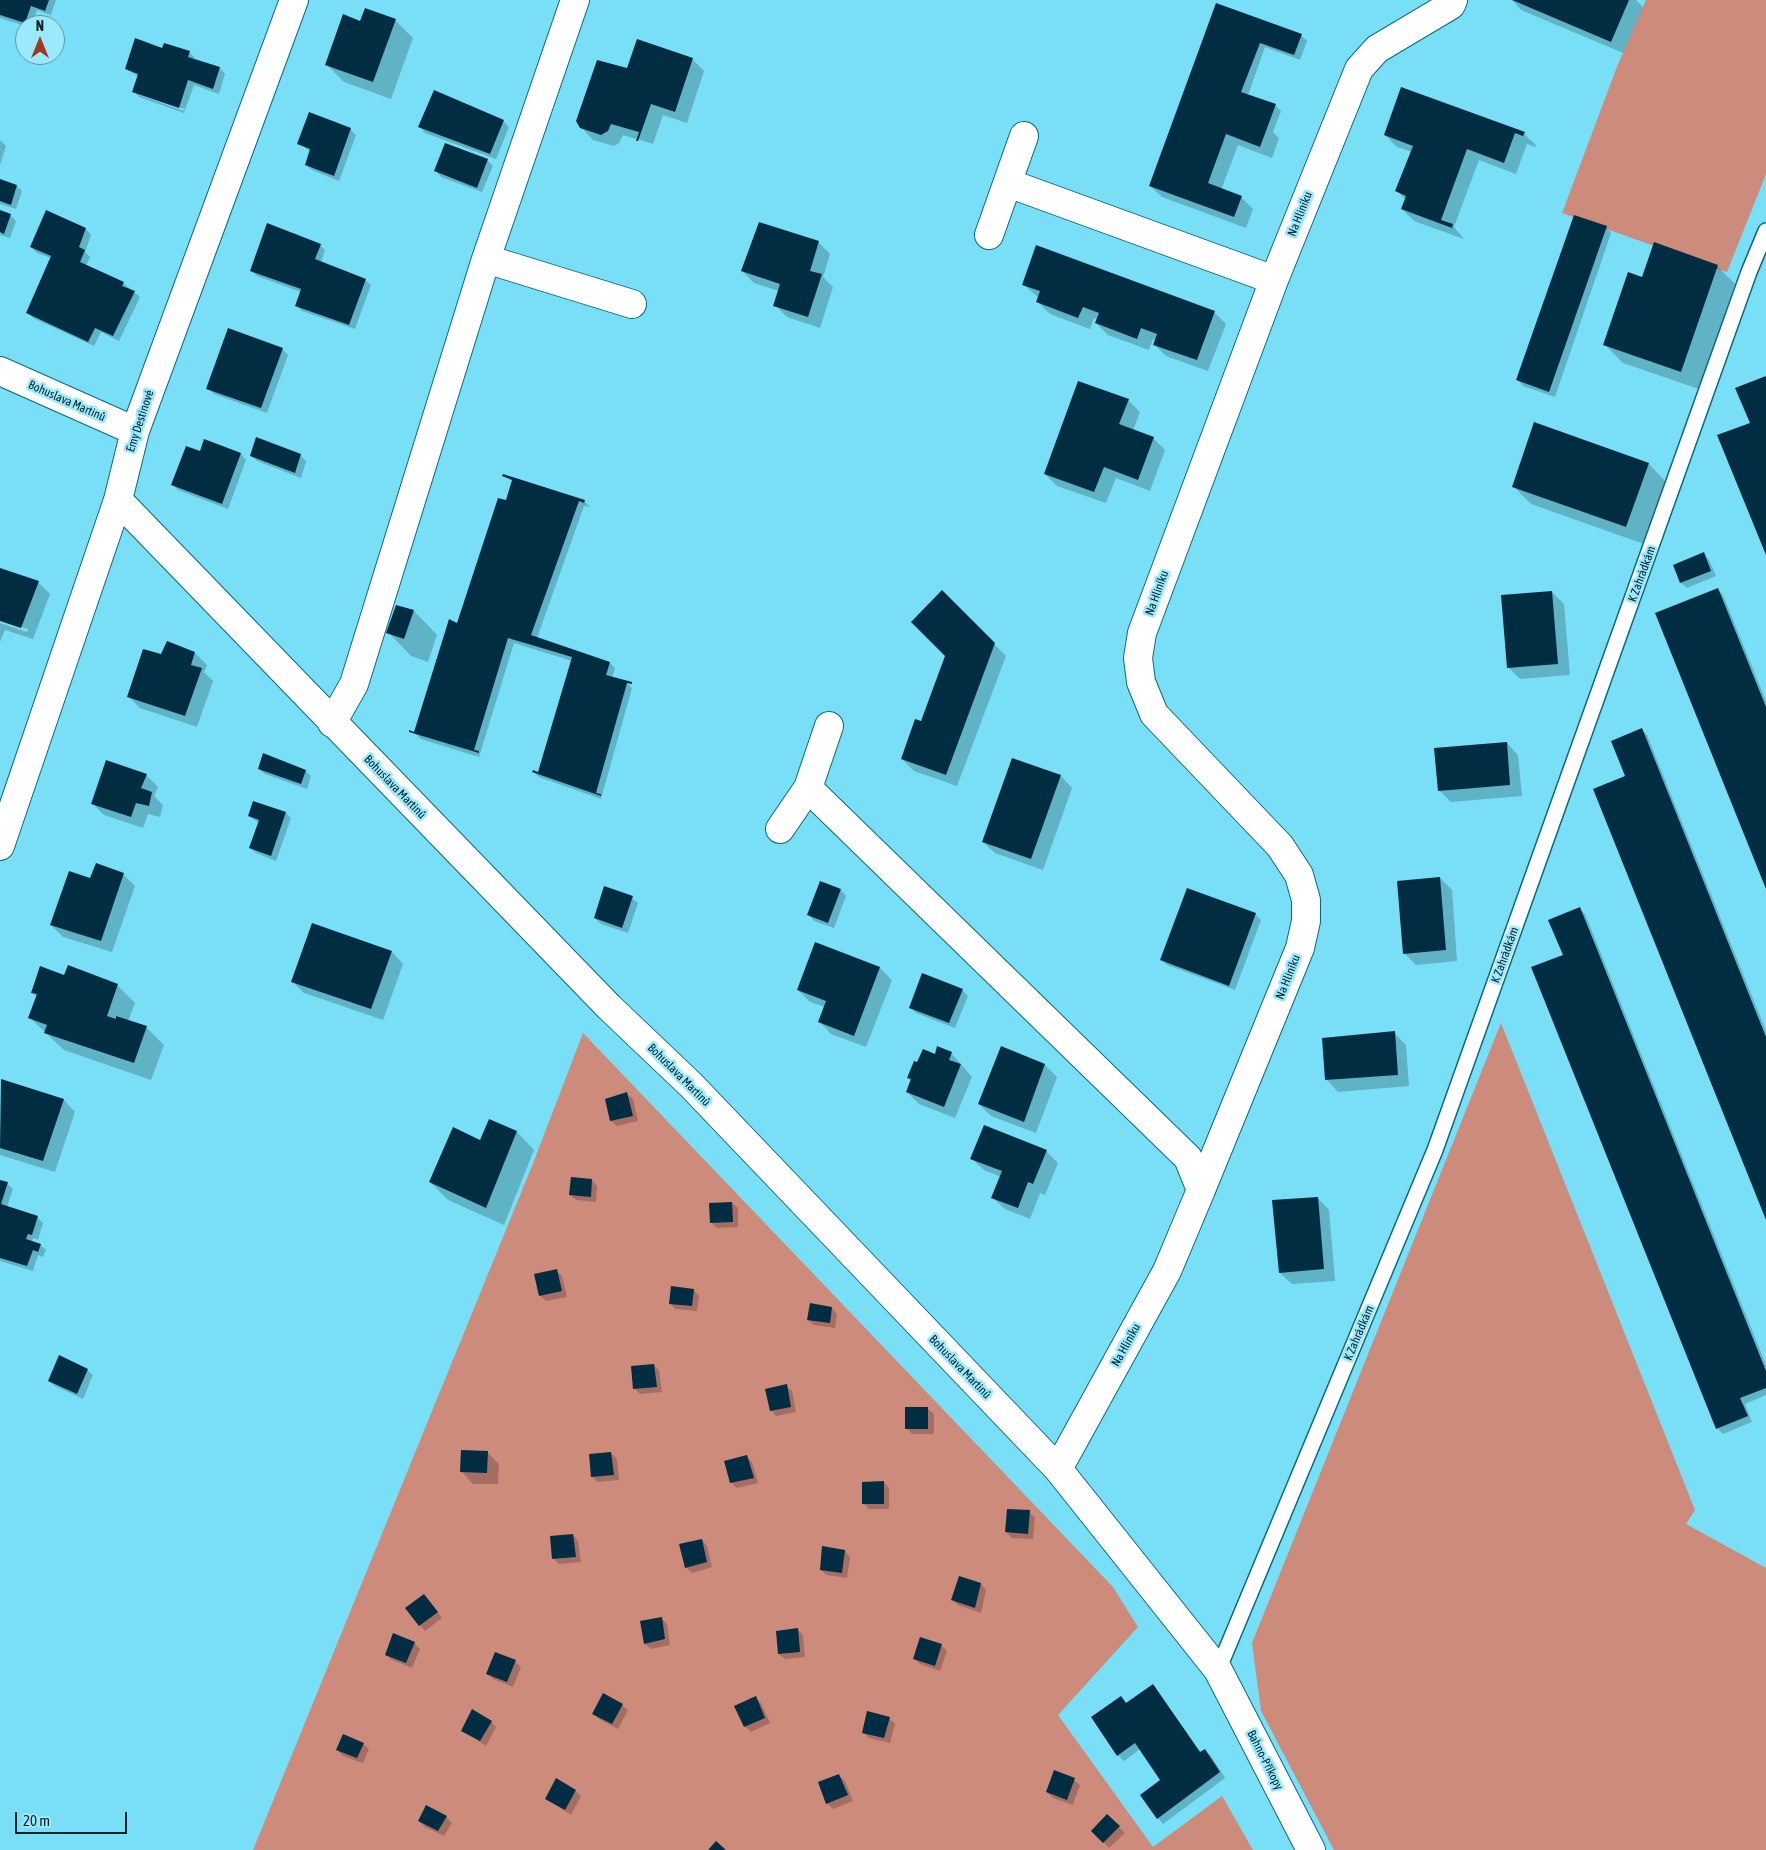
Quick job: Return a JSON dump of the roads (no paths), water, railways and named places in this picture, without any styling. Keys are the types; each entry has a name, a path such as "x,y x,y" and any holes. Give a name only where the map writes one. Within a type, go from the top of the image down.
{"street":[{"name":"Emy Destinové","path":"0,846 118,500 135,431 294,0"},
{"path":"332,723 354,684 486,259 575,0"},
{"name":"Na Hliníku","path":"1058,1469 1167,1271 1300,948 1306,921 1306,900 1299,875 1280,846 1154,714 1141,682 1138,658 1142,633 1274,280 1359,69 1377,49 1451,5 1453,0"},
{"path":"989,235 1024,136"},
{"path":"1008,183 1274,280"},
{"path":"486,259 632,304"},
{"name":"Bohuslava Martinů","path":"0,371 135,431"},
{"name":"Bohuslava Martinů","path":"118,500 609,1007 690,1085 1058,1469 1218,1670"},
{"path":"780,829 808,788 829,726"},
{"path":"808,788 1188,1158 1201,1190"},
{"name":"Bahno-Příkopy","path":"1218,1670 1311,1850"}],"lane":[{"name":"K Zahrádkám","path":"1218,1670 1435,1150 1749,272 1766,231"}]}
